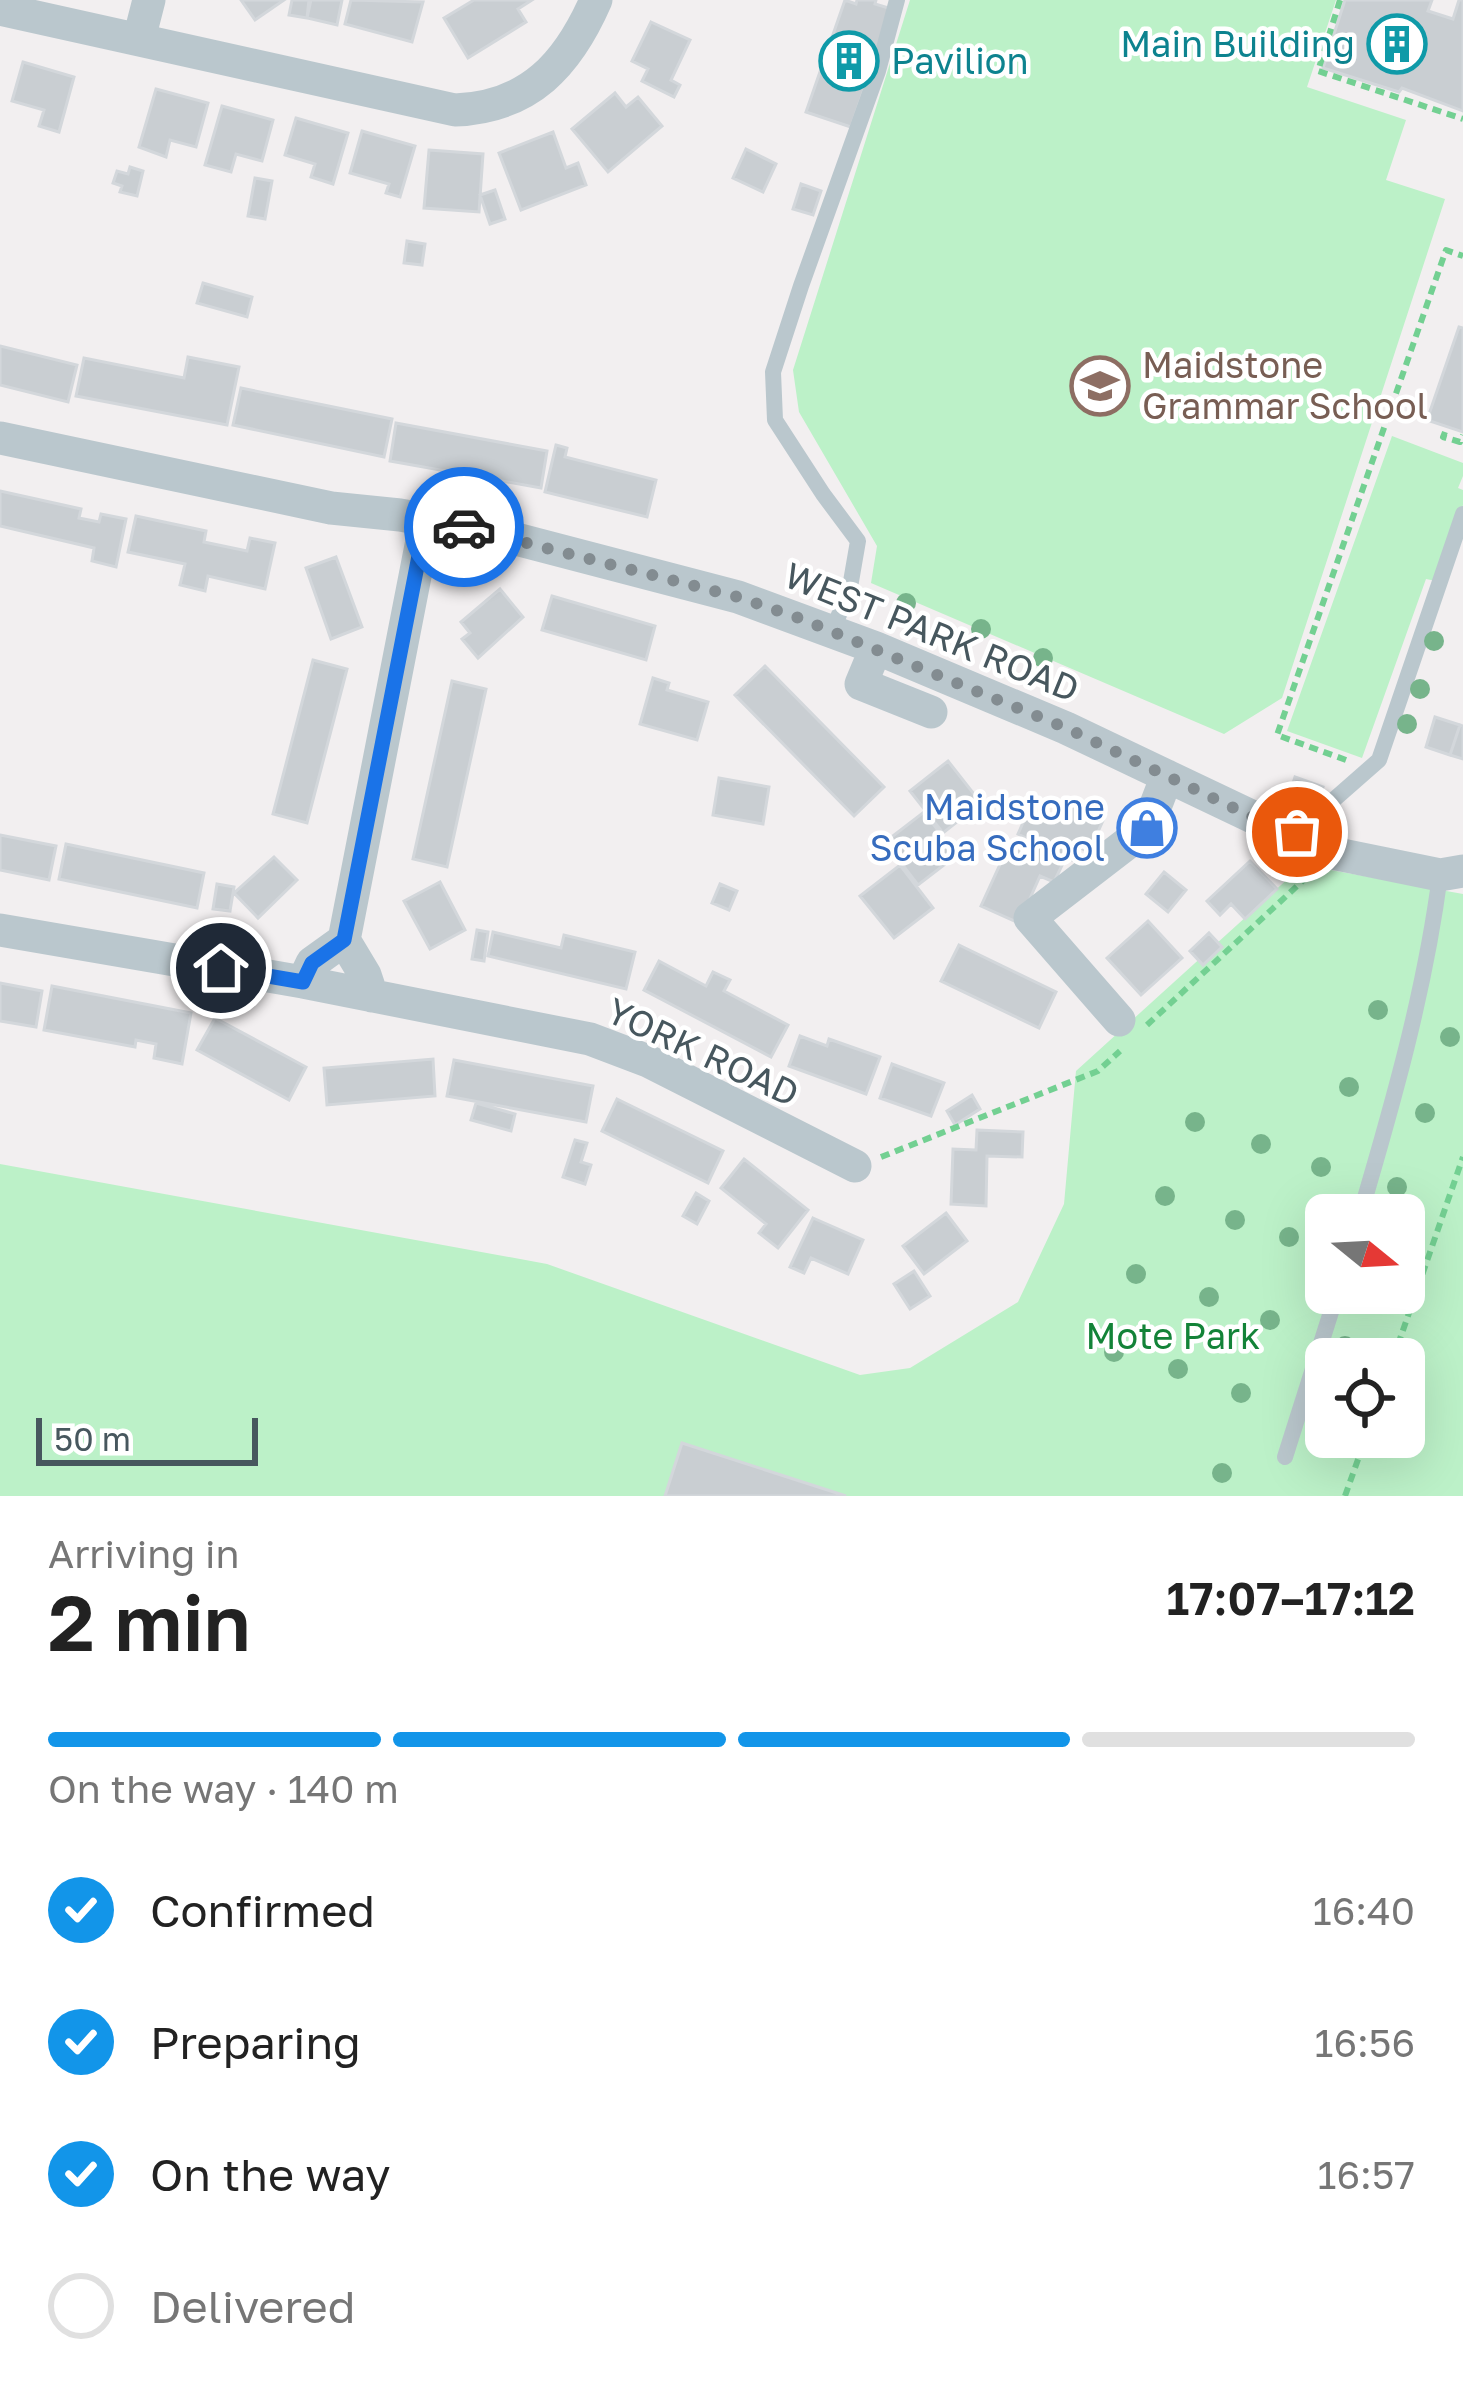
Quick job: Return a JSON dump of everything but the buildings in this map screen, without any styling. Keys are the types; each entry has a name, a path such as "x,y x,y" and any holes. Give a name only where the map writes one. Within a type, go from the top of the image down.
{"street":[{"path":"140,39 149,0"},
{"path":"0,9 438,109 477,109 517,95 557,67 596,0"},
{"name":"WEST PARK ROAD","path":"0,438 331,508 495,533 738,597 832,630 1109,747 1255,818 1297,832 1332,853 1451,873"},
{"path":"372,996 344,940 426,520"},
{"path":"876,648 861,684 931,712"},
{"path":"1119,1021 1030,918 1147,828 1167,776"},
{"name":"YORK ROAD","path":"0,930 303,982 603,1043 855,1166"},
{"path":"303,982 312,963 344,940"}],"lane":[{"path":"832,630 849,593 858,541 775,419 773,372 878,71 896,0"},
{"path":"1297,832 1379,760 1463,514"},
{"path":"1366,1194 1406,1059 1433,928 1451,873"},
{"path":"1285,1457 1329,1314"}],"path":[{"path":"1340,0 1318,71 1463,119"},
{"path":"1362,775 1346,760 1277,735 1446,250 1463,256"},
{"path":"1400,1338 1463,1156"},
{"path":"1345,1496 1359,1458"}],"green space":[{"name":"Maidstone Grammar School","path":"910,0 1336,0 1307,87 1406,120 1386,180 1445,199 1282,698 1224,734 871,583 877,546 799,412 793,370"},
{"path":"1392,436 1463,463 1458,488 1463,490 1463,505 1436,581 1426,579 1362,758 1287,731"},
{"name":"Mote Park","path":"1303,865 1463,894 1463,1496 0,1496 0,1164 547,1264 860,1375 910,1368 1018,1302 1064,1204 1076,1071"}],"way so far":[{"path":"464,527 738,597 799,618 1066,728 1255,818 1297,832"}],"place":[{"name":"Main Building","path":"1397,44"},
{"name":"Pavilion","path":"849,61"},
{"name":"Maidstone Grammar School","path":"1100,386"},
{"name":"Maidstone Scuba School","path":"1147,828"}],"route":[{"path":"221,968 303,982 312,963 344,940 426,520 464,527"}]}
